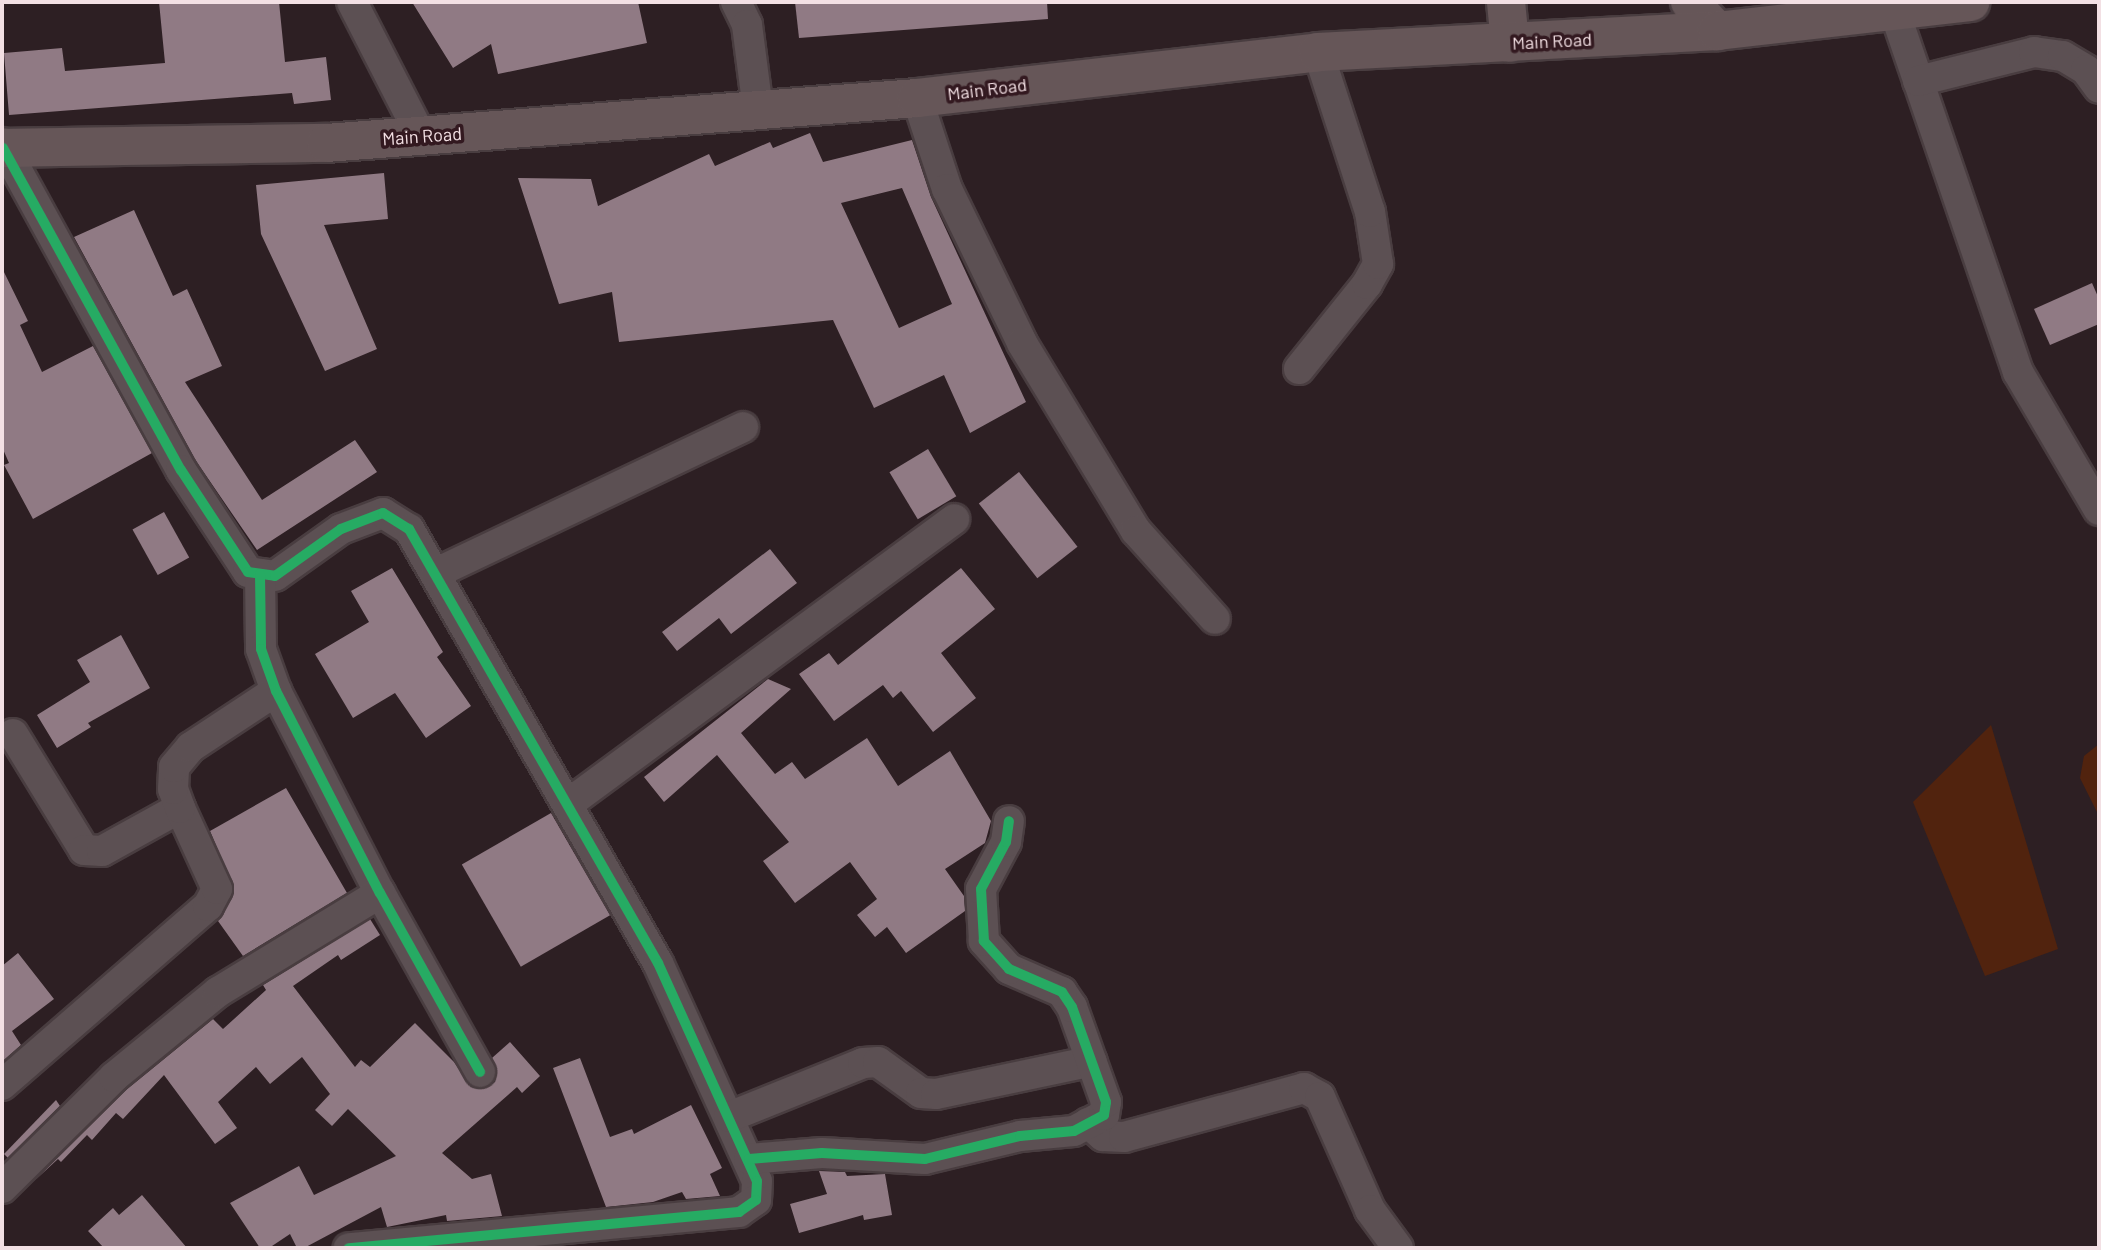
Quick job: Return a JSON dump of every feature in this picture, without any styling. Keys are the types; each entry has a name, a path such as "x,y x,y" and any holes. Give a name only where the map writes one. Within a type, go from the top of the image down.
{"main road":[{"path":"1506,2 1510,43"},
{"path":"1690,2 1717,31"},
{"name":"Main Road","path":"2,146 326,144 917,97 1318,52 1717,31 1904,6 1970,2"}],"street":[{"path":"352,2 421,136"},
{"path":"736,2 747,25 758,110"},
{"path":"1904,6 1918,81 2018,372 2099,510"},
{"path":"1299,369 1367,284 1378,264 1370,212 1318,52"},
{"path":"1918,81 2034,52 2063,56 2086,70 2099,88"},
{"path":"917,97 947,189 1021,343 1136,531 1214,619"},
{"path":"2,146 181,470 248,572 275,576 341,529 383,513 409,529 658,963 757,1181 755,1200 739,1212 349,1248"},
{"path":"436,573 743,427"},
{"path":"568,804 954,519"},
{"path":"260,574 261,649 276,691 380,893 480,1072"},
{"path":"2,1085 208,906 217,889 173,789 174,767 191,747 276,691"},
{"path":"13,734 84,850 102,851 180,808"},
{"path":"749,1159 822,1153 925,1159 1020,1136 1074,1131 1104,1115 1106,1102 1062,992 1009,969 984,941 981,889 1006,842 1009,821"},
{"path":"2,1188 114,1077 218,992 380,893"},
{"path":"729,1117 863,1063 878,1062 921,1093 936,1094 1091,1061"},
{"path":"1088,1124 1103,1136 1124,1137 1304,1088 1320,1097 1370,1210 1398,1248"}],"shaded area":[{"path":"1991,725 2058,949 1985,976 1913,802"},
{"path":"2099,744 2099,816 2080,778 2084,756"}],"building":[{"path":"159,2 279,2 285,62 326,57 331,100 294,104 292,93 9,115 4,53 62,48 65,71 165,63"},
{"path":"412,2 638,2 647,43 498,74 491,44 453,68"},
{"path":"795,2 1047,2 1048,19 799,38"},
{"path":"810,133 823,162 912,140 931,197 1026,402 970,433 944,375 874,408 833,320 619,342 612,292 559,304 518,178 591,179 598,206 709,154 715,166 770,142 773,148","holes":["902,188 952,304 899,328 841,203"]},
{"path":"384,173 388,219 324,225 377,349 325,371 261,234 256,185"},
{"path":"134,210 173,296 187,289 222,366 185,382 262,500 355,440 377,472 257,550 196,461 74,237"},
{"path":"2,268 28,321 20,325 42,372 93,346 152,453 33,519 4,465 9,463 2,447"},
{"path":"2092,283 2099,299 2099,324 2050,345 2034,309"},
{"path":"928,449 956,496 918,519 889,472"},
{"path":"1019,472 1077,547 1037,578 979,503"},
{"path":"164,512 189,557 158,575 133,529"},
{"path":"770,549 797,583 731,634 719,618 677,651 662,632"},
{"path":"392,568 443,652 437,657 471,706 426,738 395,693 353,718 315,654 369,622 351,591"},
{"path":"961,568 995,609 941,653 976,698 933,732 901,691 893,698 883,685 834,721 799,674 829,653 838,665"},
{"path":"121,635 150,688 88,723 91,727 57,748 37,715 90,682 77,660"},
{"path":"768,679 791,689 741,733 775,774 792,762 805,779 867,738 898,786 950,751 991,821 985,843 945,869 964,896 965,911 906,953 887,927 875,937 857,915 877,899 850,862 795,903 763,861 789,842 717,755 664,802 644,777"},
{"path":"286,788 347,893 243,956 218,921 234,889 210,831"},
{"path":"551,813 610,915 521,967 462,864"},
{"path":"370,919 380,935 341,960 338,955 293,986 355,1067 361,1060 370,1067 415,1023 454,1062 471,1087 480,1089 495,1082 497,1072 492,1058 510,1042 540,1076 522,1093 517,1087 442,1153 472,1179 491,1174 502,1216 447,1221 446,1215 387,1227 381,1207 304,1248 297,1248 290,1234 269,1248 260,1248 230,1203 299,1166 314,1195 396,1156 348,1109 332,1126 315,1110 330,1094 302,1057 270,1084 256,1067 218,1102 237,1128 215,1144 164,1075 123,1119 116,1113 92,1140 87,1135 61,1162 58,1159 33,1182 126,1090 213,1019 223,1029 266,990 263,985"},
{"path":"18,953 54,999 12,1031 21,1045 2,1062 2,966"},
{"path":"580,1058 610,1137 632,1129 634,1134 691,1105 722,1168 710,1174 720,1196 686,1199 682,1192 653,1202 606,1207 553,1068"},
{"path":"56,1100 60,1106 8,1158 4,1154"},
{"path":"819,1171 845,1172 847,1176 885,1174 892,1215 864,1220 863,1215 799,1233 790,1204 827,1194"},
{"path":"142,1195 187,1248 104,1248 88,1231 113,1208 119,1215"}],"cycle path":[{"path":"3,148 181,470 248,572 275,576 341,529 383,513 409,529 658,963 757,1181 756,1200 739,1212 349,1248"},
{"path":"260,574 261,649 276,691 380,893 480,1072"},
{"path":"749,1159 822,1153 925,1159 1020,1136 1074,1131 1104,1115 1106,1102 1072,1007 1062,992 1009,969 984,941 981,889 1006,842 1009,821"}]}
